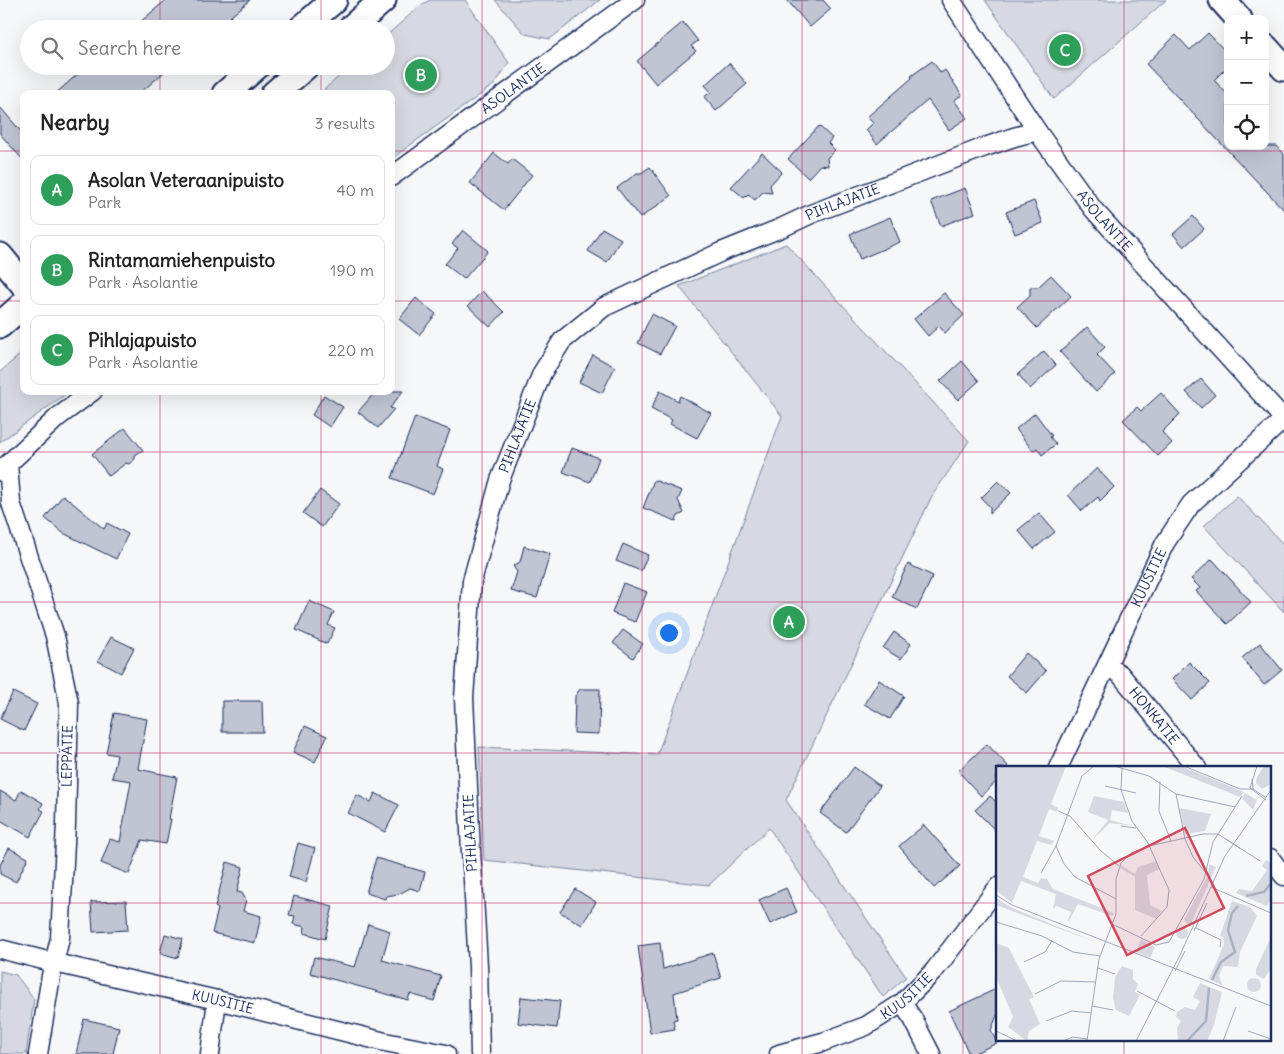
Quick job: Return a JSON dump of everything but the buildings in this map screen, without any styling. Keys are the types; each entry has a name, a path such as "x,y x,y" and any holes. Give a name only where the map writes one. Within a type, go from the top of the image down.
{"main road":[{"path":"311,20 334,0"},
{"path":"360,20 383,0"},
{"path":"1222,0 1235,15"},
{"path":"1269,51 1284,68"},
{"path":"230,90 247,75"},
{"path":"279,90 296,75"},
{"path":"0,256 16,280"},
{"path":"0,325 20,308"}],"street":[{"name":"ASOLANTIE","path":"395,174 635,0"},
{"name":"ASOLANTIE","path":"951,0 1037,131 1093,209 1284,419"},
{"name":"PIHLAJATIE","path":"480,1054 478,975 464,698 472,581 500,480 542,373 562,341 604,307 713,256 811,214 1014,136 1037,131"},
{"path":"4,469 58,416 88,395"},
{"name":"KUUSITIE","path":"1059,766 1165,543 1191,504 1284,419"},
{"name":"LEPPÄTIE","path":"4,469 12,503 55,636 68,703 66,824 60,938 51,976 38,1054"},
{"name":"HONKATIE","path":"1106,666 1120,674 1195,766"},
{"path":"1272,861 1284,876"},
{"name":"KUUSITIE","path":"779,1054 824,1042 866,1026 902,1003 934,972 996,890"},
{"name":"KUUSITIE","path":"0,949 385,1042 446,1054"},
{"path":"210,1054 217,1000"},
{"path":"902,1003 913,1019 931,1054"}],"shaded area":[{"path":"430,0 465,0 509,63 495,84 395,156 395,90 324,90 341,75 395,75 395,28 421,5"},
{"path":"495,0 600,0 550,39 525,34"},
{"path":"985,0 1166,0 1054,99"},
{"path":"786,244 969,441 932,496 786,800 906,977 883,997 769,828 709,885 484,860 479,747 657,755 782,416 679,286"},
{"path":"20,354 20,395 65,395 0,442 0,372"},
{"path":"1237,496 1284,545 1284,612 1204,526"},
{"path":"0,971 16,975 34,999 26,1054 0,1054"}],"place":[{"name":"Pihlajapuisto","path":"1065,50"},
{"name":"Rintamamiehenpuisto","path":"421,75"},
{"name":"Asolan Veteraanipuisto","path":"789,622"}]}
